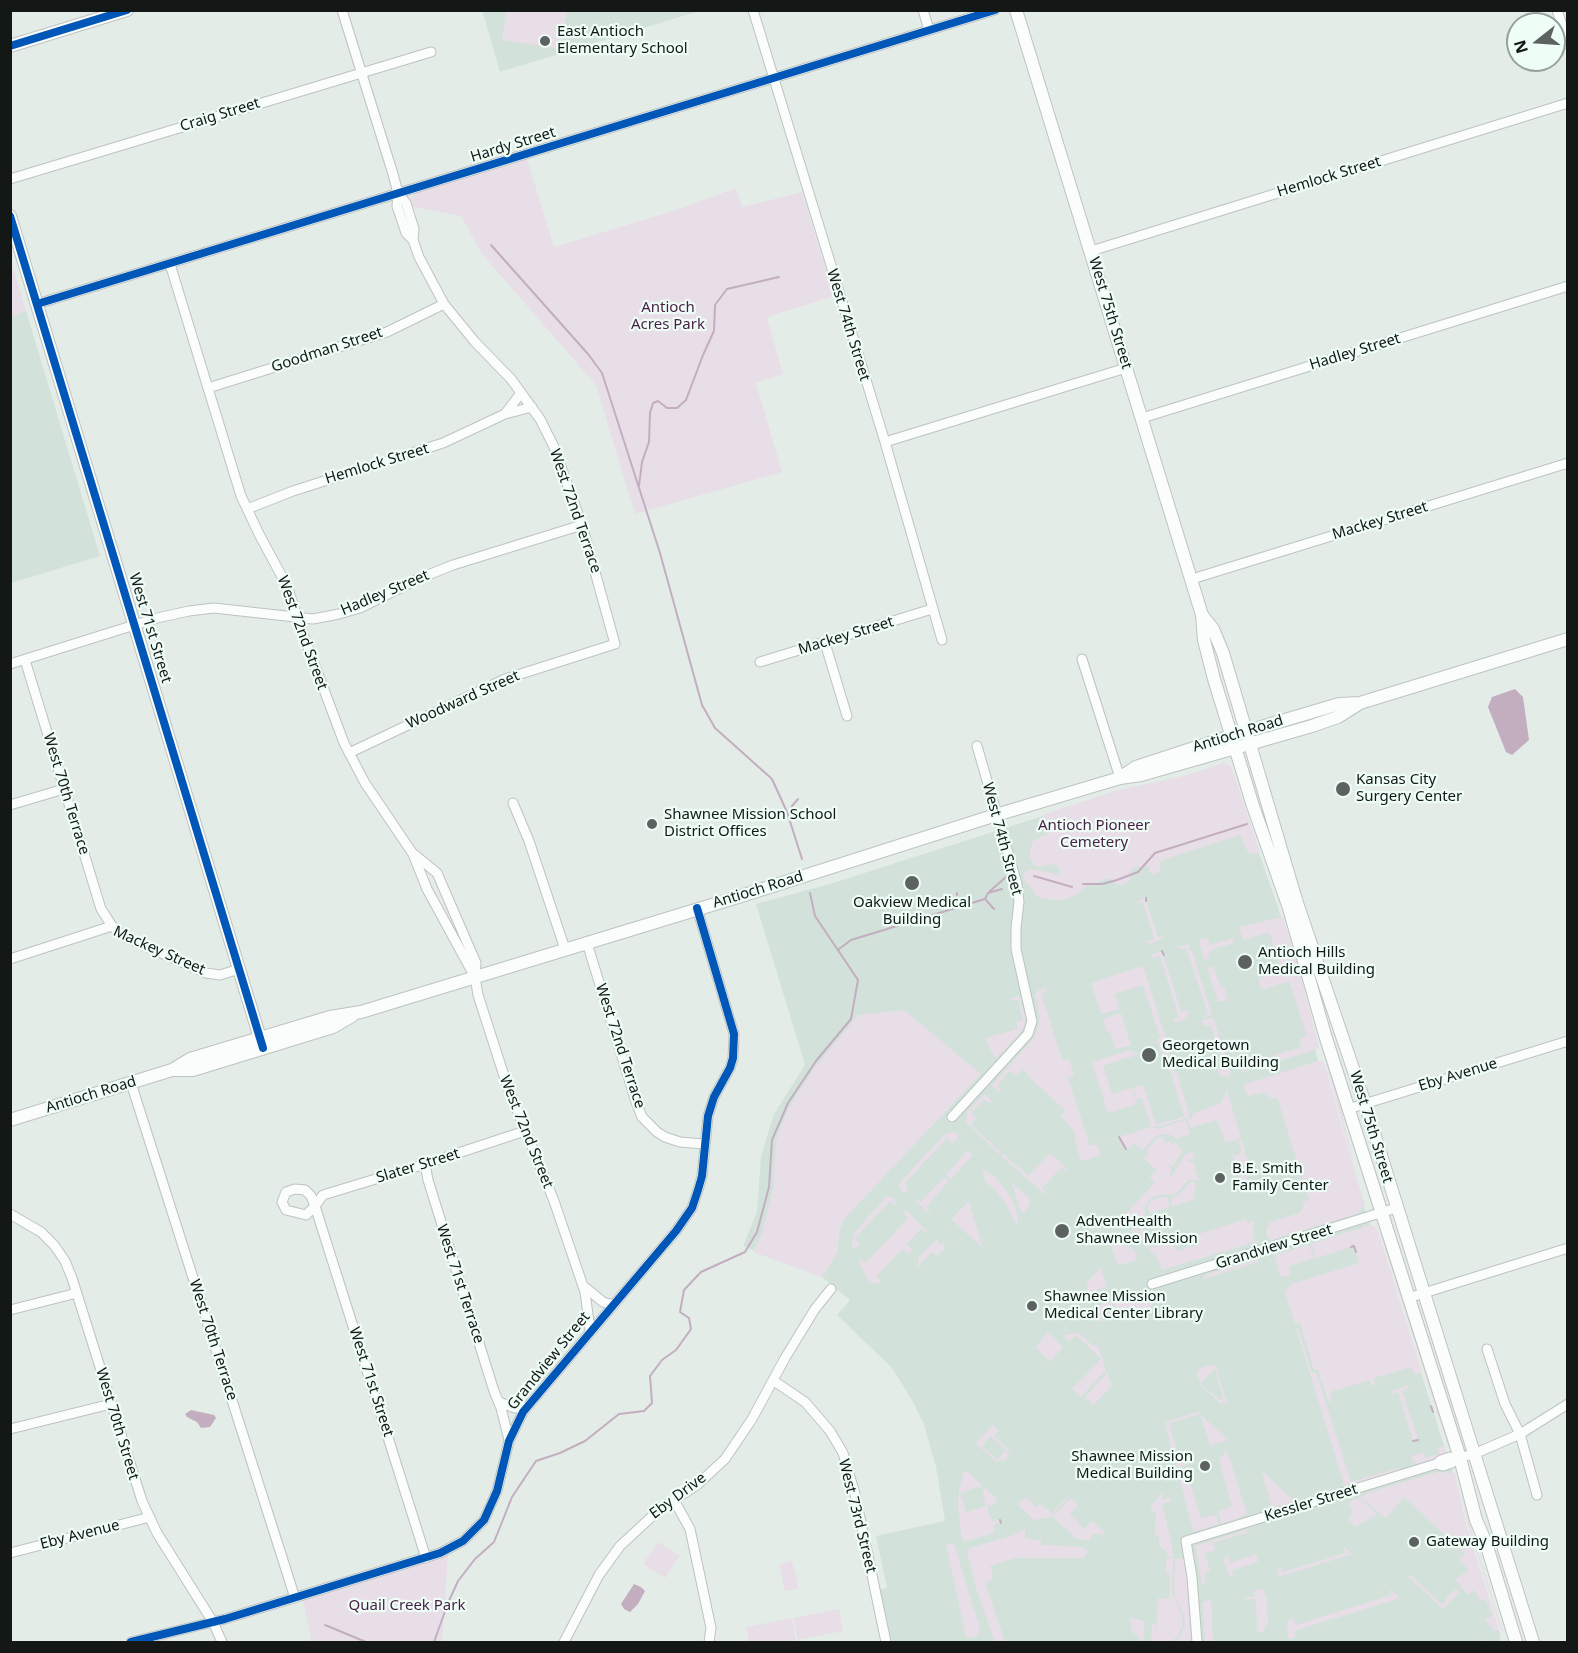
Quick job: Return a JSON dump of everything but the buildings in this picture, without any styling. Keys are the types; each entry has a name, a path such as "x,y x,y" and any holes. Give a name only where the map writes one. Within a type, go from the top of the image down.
{"main road":[{"path":"10,46 127,10"},
{"name":"West 75th Street","path":"1017,10 1192,579 1202,615 1204,640 1231,736 1292,918 1325,1035 1476,1521 1486,1543 1516,1642"},
{"name":"West 71st Street","path":"10,216 262,1043"},
{"name":"West 75th Street","path":"1202,615 1213,629 1220,645 1296,900 1365,1104 1533,1642"},
{"name":"Antioch Road","path":"1120,778 1136,767 1246,731 1339,704 1360,703 1568,639"},
{"name":"Antioch Road","path":"10,1120 172,1070 193,1070 262,1043 333,1027 362,1012 996,815 1338,717 1360,703"}],"street":[{"name":"West 72nd Terrace","path":"342,10 398,193 406,203 414,229 413,240 423,265 444,304 475,342 511,378 532,407 554,447 582,525 615,644"},
{"name":"West 74th Street","path":"753,10 885,442 942,640"},
{"path":"923,10 929,30"},
{"name":"Hardy Street","path":"37,304 995,10"},
{"path":"1557,10 1568,44"},
{"name":"Craig Street","path":"10,179 431,52"},
{"name":"Hemlock Street","path":"1091,250 1568,103"},
{"name":"West 72nd Street","path":"170,264 241,496 288,588 325,697 349,753 365,783 413,854 427,889 475,977"},
{"name":"Hadley Street","path":"1142,418 1568,286"},
{"name":"Goodman Street","path":"208,388 387,332 444,304"},
{"path":"885,442 1126,368"},
{"name":"Hemlock Street","path":"505,414 521,393"},
{"name":"Hemlock Street","path":"247,509 293,491 443,443 505,414 532,407"},
{"name":"Mackey Street","path":"1192,579 1568,463"},
{"name":"Hadley Street","path":"10,664 174,614 214,608 313,618 360,608 418,579 582,525"},
{"name":"Mackey Street","path":"760,662 932,609"},
{"path":"825,643 848,716"},
{"name":"Woodward Street","path":"349,753 495,683 615,644"},
{"path":"1082,659 1120,778"},
{"name":"West 70th Terrace","path":"25,660 100,909 112,926"},
{"name":"West 74th Street","path":"952,1117 1028,1034 1032,1021 1016,949 1019,893 977,746"},
{"path":"10,805 64,789"},
{"path":"513,803 529,840 565,949"},
{"name":"West 72nd Street","path":"413,854 437,873 476,963 475,977 478,995 502,1070 554,1201 583,1285 587,1298 590,1330"},
{"name":"Grandview Street","path":"131,1642 213,1622 426,1558 463,1541 484,1520 497,1491 509,1441 517,1421 577,1350 590,1330 676,1231 692,1208 702,1176 708,1116 714,1097 730,1068 734,1034 698,909"},
{"name":"Mackey Street","path":"10,959 112,926 125,937 206,973 220,975 239,969"},
{"name":"West 72nd Terrace","path":"587,943 642,1117 665,1137 680,1142 704,1144"},
{"name":"Eby Avenue","path":"1348,1109 1568,1041"},
{"name":"West 70th Terrace","path":"131,1083 294,1598"},
{"name":"Slater Street","path":"315,1206 322,1195 525,1131"},
{"name":"West 71st Terrace","path":"425,1164 431,1191 499,1402 509,1441"},
{"name":"West 71st Street","path":"315,1206 426,1558"},
{"name":"Grandview Street","path":"1152,1284 1396,1208"},
{"name":"West 70th Street","path":"10,1214 41,1232 65,1261 77,1293 136,1486 157,1533 213,1622 222,1642"},
{"path":"1408,1298 1568,1248"},
{"path":"583,1285 603,1302 614,1305"},
{"name":"Eby Drive","path":"564,1642 599,1575 620,1546 660,1509 697,1485 724,1459 752,1419 815,1310 831,1289"},
{"path":"10,1310 77,1293"},
{"path":"1487,1349 1505,1404 1520,1434 1537,1495"},
{"name":"West 73rd Street","path":"774,1381 805,1402 834,1436 843,1453 855,1494 886,1642"},
{"path":"499,1402 515,1408 528,1407"},
{"path":"10,1429 111,1404"},
{"name":"Kessler Street","path":"1197,1642 1192,1577 1186,1541 1436,1464 1448,1465 1457,1459 1520,1434 1568,1404"},
{"path":"674,1500 690,1529 711,1628 709,1642"},
{"name":"Eby Avenue","path":"10,1553 150,1517"}],"shaded area":[{"name":"East Antioch Elementary School","path":"482,10 699,11 500,72"},
{"path":"26,311 100,556 11,583 11,316"},
{"path":"1515,689 1523,697 1529,740 1512,755 1506,752 1488,707 1492,697"},
{"name":"AdventHealth Shawnee Mission","path":"1049,814 1248,821 1285,928 1319,1065 1371,1228 1378,1234 1460,1497 1466,1525 1500,1635 1500,1642 887,1642 876,1591 887,1588 876,1536 945,1521 936,1467 924,1425 892,1368 837,1315 850,1300 822,1277 743,1246 757,1212 761,1156 774,1114 805,1065 756,904 833,883"},
{"path":"191,1410 214,1415 216,1418 210,1427 201,1428 197,1422 185,1414"},
{"path":"634,1584 645,1591 638,1604 630,1612 621,1604"}],"green space":[{"path":"506,11 567,11 561,49 502,40"},
{"name":"Antioch Acres Park","path":"527,159 554,247 676,210 736,188 742,207 802,192 834,296 767,317 783,374 756,383 782,472 635,514 596,385 482,254 461,216 411,206 409,200 416,193"},
{"path":"11,260 26,311 10,316"},
{"name":"Antioch Pioneer Cemetery","path":"1223,763 1232,769 1260,852 1254,854 1248,852 1240,835 1162,860 1160,871 1157,873 1150,872 1149,866 1135,867 1129,872 1130,879 1126,883 1118,885 1111,879 1106,879 1087,886 1079,893 1064,900 1043,899 1035,895 1032,888 1026,884 1023,874 1027,870 1059,875 1059,868 1055,864 1036,867 1030,858 1033,841 1049,833 1041,824 1044,814 1115,791 1187,775"},
{"path":"1145,898 1158,937 1165,937 1149,944 1147,941 1154,939 1143,903 1135,903"},
{"path":"1283,917 1319,1047 1242,1072 1238,1059 1241,1066 1301,1047 1300,1039 1307,1036 1289,981 1261,990 1259,979 1281,970 1270,934 1243,940 1239,927"},
{"path":"1207,937 1210,945 1233,938 1234,943 1211,950 1210,958 1204,960 1199,942 1200,939"},
{"path":"1187,944 1192,951 1212,1015 1201,1018 1208,1014 1186,948 1178,947"},
{"path":"1162,951 1181,1011 1189,1011 1186,1018 1176,1023 1173,1020 1179,1017 1160,956 1154,958 1152,956"},
{"path":"1143,966 1168,1045 1166,1046 1170,1056 1163,1058 1157,1039 1160,1037 1143,985 1115,994 1119,1009 1101,1014 1091,983"},
{"path":"1213,966 1220,986 1225,989 1227,1001 1218,1001 1207,968"},
{"path":"1046,988 1047,991 1041,994 1062,1059 1069,1059 1074,1075 1068,1078 1090,1146 1097,1145 1101,1155 1083,1161 1080,1159 1073,1130 1061,1116 1065,1110 1028,1076 1025,1070 1016,1075 1010,1071 997,1086 1001,1090 1000,1093 992,1086 1036,1035 1040,1018 1035,995 1038,990"},
{"path":"1017,996 1021,998 1020,1002 1025,1014 1024,1027 996,1058 986,1038 1018,1029 1016,1022 1023,1020 1018,1000 1010,1000"},
{"path":"904,1010 981,1074 847,1216 839,1230 838,1251 822,1277 753,1252 762,1234 773,1189 776,1141 788,1109 816,1066 858,1015"},
{"path":"1121,1013 1131,1045 1115,1049 1110,1031 1107,1032 1103,1019"},
{"path":"1213,1017 1231,1072 1229,1077 1221,1076 1217,1071 1224,1067 1211,1025 1204,1026 1202,1021"},
{"path":"1130,1050 1139,1054 1103,1066 1112,1094 1132,1088 1137,1104 1108,1113 1092,1062"},
{"path":"1323,1061 1325,1065 1365,1205 1357,1214 1271,1240 1267,1237 1266,1231 1269,1223 1299,1213 1303,1208 1303,1202 1309,1200 1277,1097 1271,1099 1264,1092 1248,1096 1244,1087 1246,1084"},
{"path":"1171,1062 1175,1073 1177,1072 1190,1117 1155,1127 1151,1126 1142,1098 1137,1099 1133,1088 1143,1085 1156,1125 1184,1116 1168,1064 1165,1064"},
{"path":"1326,1063 1337,1090 1353,1161 1366,1199 1350,1154"},
{"path":"1227,1091 1241,1138 1228,1141 1226,1144 1217,1120 1190,1128 1187,1119 1193,1118 1192,1114 1221,1103"},
{"path":"985,1094 992,1102 984,1099 971,1113 976,1119 971,1125 1001,1152 999,1154 966,1122 967,1112"},
{"path":"1185,1120 1190,1134 1176,1139 1171,1135 1161,1134 1143,1150 1134,1143 1127,1149 1120,1137 1150,1127 1158,1129"},
{"path":"957,1133 957,1139 952,1143 947,1138 905,1183 909,1190 902,1191 899,1186 901,1181 945,1134"},
{"path":"1165,1136 1162,1139 1166,1143 1173,1140 1169,1146 1175,1142 1183,1150 1173,1166 1168,1165 1172,1170 1169,1176 1186,1154 1193,1152 1194,1158 1187,1161 1193,1161 1199,1180 1189,1180 1175,1195 1157,1195 1149,1200 1144,1208 1145,1215 1142,1216 1144,1229 1142,1230 1131,1226 1122,1218 1155,1182 1150,1177 1154,1172 1165,1183 1144,1159 1149,1153 1146,1150 1158,1138"},
{"path":"1242,1140 1248,1161 1247,1195 1233,1156 1230,1155 1240,1153 1241,1147 1238,1142"},
{"path":"968,1150 973,1155 951,1179 946,1175"},
{"path":"1050,1153 1069,1170 1062,1167 1042,1188 1046,1195 1001,1156 1004,1154 1028,1176"},
{"path":"982,1170 994,1176 1012,1198 1017,1213 1018,1227 1004,1200 988,1183 986,1185"},
{"path":"944,1177 949,1181 926,1207 930,1211 928,1213 914,1199 921,1202"},
{"path":"1009,1180 1030,1199 1024,1213 1019,1209"},
{"path":"1192,1181 1196,1184 1193,1200 1170,1207 1172,1199"},
{"path":"886,1197 892,1197 897,1203 895,1205 890,1201 855,1238 860,1244 853,1250 854,1233"},
{"path":"1161,1197 1168,1198 1169,1207 1149,1212 1147,1207 1149,1202"},
{"path":"969,1201 983,1248 951,1219"},
{"path":"904,1210 928,1232 921,1229 907,1244 912,1250 908,1254 902,1249 877,1276 881,1282 873,1284 858,1260 861,1259 866,1263 908,1218"},
{"path":"1246,1219 1247,1223 1254,1221 1255,1242 1162,1270 1156,1257 1142,1241 1131,1233 1132,1229 1145,1231 1150,1248 1172,1239 1175,1248 1181,1251 1188,1245 1193,1247 1198,1245 1198,1239 1193,1236"},
{"path":"1370,1225 1377,1228 1422,1372 1414,1375 1411,1367 1374,1378 1375,1385 1372,1386 1370,1380 1330,1392 1332,1400 1328,1402 1318,1370 1314,1370 1300,1323 1295,1324 1285,1292 1292,1284 1359,1263 1354,1246 1316,1258 1311,1244"},
{"path":"1380,1233 1382,1233 1449,1450"},
{"path":"937,1239 939,1244 946,1247 937,1256 932,1252 917,1268 919,1257"},
{"path":"1117,1242 1132,1248 1137,1255 1136,1260 1117,1264 1111,1245"},
{"path":"1309,1244 1314,1258 1289,1266 1290,1275 1284,1277 1280,1275 1275,1255"},
{"path":"1257,1259 1259,1262 1204,1279 1205,1285 1203,1279 1205,1275"},
{"path":"1101,1268 1107,1287 1089,1293 1086,1283"},
{"path":"1145,1291 1149,1293 1151,1307 1118,1316 1113,1300"},
{"path":"1111,1301 1116,1318 1100,1322 1095,1307"},
{"path":"1298,1328 1312,1373 1316,1372 1351,1482 1398,1468 1399,1471 1349,1486 1344,1484 1296,1329"},
{"path":"1048,1332 1063,1347 1050,1362 1035,1347"},
{"path":"1078,1332 1093,1346 1098,1345 1106,1370 1081,1397 1072,1389 1101,1359 1076,1335 1069,1341 1063,1336"},
{"path":"1215,1364 1227,1402 1220,1403 1201,1386 1197,1374 1200,1368","holes":["1215,1368 1224,1402 1201,1383"]},
{"path":"1107,1373 1112,1386 1093,1405 1085,1397"},
{"path":"1408,1385 1409,1388 1402,1391 1418,1439 1413,1441 1398,1392 1391,1394 1390,1391"},
{"path":"1198,1412 1228,1440 1210,1445 1200,1414 1169,1423 1180,1461 1188,1459 1190,1464 1176,1468 1165,1422"},
{"path":"993,1425 999,1430 994,1436 1012,1453 991,1436 982,1446 997,1460 1005,1451 1009,1455 1003,1462 1001,1459 997,1463 976,1443"},
{"path":"1444,1445 1447,1454 1443,1457 1417,1465 1412,1460 1412,1456 1423,1452 1426,1458 1439,1454 1438,1448"},
{"path":"1227,1451 1247,1513 1221,1524 1218,1511 1232,1506 1219,1461 1220,1457 1224,1456 1223,1452"},
{"path":"1261,1470 1296,1503 1273,1510"},
{"path":"1186,1471 1201,1518 1216,1515 1219,1524 1193,1531 1178,1473"},
{"path":"964,1472 968,1472 983,1486 981,1489 980,1486 960,1493 966,1512 986,1506 982,1491 986,1488 997,1500 995,1504 987,1506 989,1515 993,1522 999,1520 1000,1523 994,1525 994,1533 966,1541 963,1540 961,1533 958,1504 959,1490"},
{"path":"1438,1472 1455,1473 1466,1525 1499,1629 1490,1634 1494,1630 1485,1621 1492,1616 1488,1604 1484,1599 1477,1602 1480,1597 1473,1590 1468,1595 1455,1580 1469,1570 1458,1560 1465,1554 1404,1497 1386,1518 1365,1501 1358,1499 1367,1493"},
{"path":"1457,1472 1472,1532 1502,1633 1468,1525"},
{"path":"1162,1493 1164,1495 1162,1498 1165,1500 1169,1496 1171,1501 1162,1504 1173,1557 1167,1556 1167,1551 1159,1546 1159,1536 1155,1535 1156,1514 1150,1507"},
{"path":"1026,1497 1036,1507 1040,1504 1052,1513 1067,1499 1051,1517 1034,1520 1017,1504"},
{"path":"1071,1498 1078,1505 1070,1514 1078,1524 1084,1529 1092,1521 1105,1532 1104,1534 1091,1534 1091,1540 1077,1539 1053,1517"},
{"path":"1355,1499 1364,1502 1377,1514 1356,1527 1349,1520 1352,1512 1349,1502"},
{"path":"1025,1529 1025,1539 1041,1540 1041,1545 1083,1547 1089,1553 1086,1553 1084,1558 1015,1558 990,1566 993,1574 991,1580 985,1582 1005,1642 995,1642 977,1591 967,1551 969,1548 1011,1536"},
{"path":"1249,1529 1249,1532 1213,1543 1215,1550 1205,1553 1210,1571 1204,1573 1206,1582 1202,1584 1196,1546"},
{"path":"658,1542 680,1556 665,1578 643,1564"},
{"path":"946,1544 953,1544 955,1547 980,1629 977,1636 966,1638"},
{"path":"1344,1546 1352,1554 1279,1577 1277,1569 1279,1566 1283,1572 1345,1553"},
{"name":"Quail Creek Park","path":"448,1554 442,1642 309,1642 311,1640 303,1600"},
{"path":"1256,1554 1258,1562 1232,1570 1233,1577 1229,1576 1225,1557 1228,1556 1230,1564"},
{"path":"1166,1558 1173,1558 1172,1593 1183,1624 1178,1636 1171,1642 1151,1642 1152,1623 1155,1623 1156,1635 1158,1598 1169,1599 1170,1580 1169,1573 1166,1573"},
{"path":"1175,1559 1184,1559 1187,1580 1191,1642 1174,1642 1181,1636 1185,1624 1174,1589"},
{"path":"792,1561 799,1588 785,1591 779,1564"},
{"path":"1410,1575 1443,1605 1450,1592 1456,1589 1460,1592 1443,1609 1408,1577"},
{"path":"1263,1588 1267,1601 1268,1622 1262,1632 1257,1632 1256,1599 1245,1599 1245,1597 1255,1596 1254,1591"},
{"path":"1390,1589 1400,1598 1294,1631 1295,1637 1290,1639 1288,1637 1287,1622 1289,1619 1293,1619 1296,1625 1391,1595"},
{"path":"1211,1600 1213,1642 1205,1642 1203,1602"},
{"path":"839,1609 843,1631 798,1640 793,1618"},
{"path":"1129,1617 1144,1621 1143,1642 1132,1631"},
{"path":"792,1618 796,1640 749,1642 746,1627"}],"waterway":[{"path":"491,245 588,354 602,373 660,553 702,705 715,728 772,779 787,812 802,859"},
{"path":"639,486 642,462 649,442 650,413 653,403 658,401 667,408 677,408 686,400 714,331 715,305 727,289 779,277"},
{"path":"790,817 792,806 798,799"},
{"path":"1083,884 1102,884 1117,880 1138,872 1155,853 1247,824"},
{"path":"989,892 1007,876"},
{"path":"1034,876 1072,887"},
{"path":"839,949 851,940 985,899 988,893 1002,889"},
{"path":"434,1642 458,1581 475,1559 494,1542 512,1497 536,1461 585,1441 619,1414 644,1411 652,1403 650,1376 662,1360 676,1350 691,1329 689,1318 680,1312 684,1290 701,1272 745,1252 757,1232 769,1187 772,1140 788,1103 816,1061 851,1019 858,980 815,916 810,893"},
{"path":"985,899 994,909"},
{"path":"1162,951 1164,955"},
{"path":"1119,1137 1126,1149"},
{"path":"1351,1247 1354,1246 1356,1252"},
{"path":"1431,1406 1433,1412"},
{"path":"1413,1441 1418,1440"},
{"path":"325,1625 366,1642"}],"cycle path":[{"path":"10,46 127,10"},
{"path":"37,304 995,10"},
{"path":"10,216 263,1048"},
{"path":"131,1642 225,1619 440,1553 463,1541 484,1520 497,1491 509,1441 523,1412 676,1231 692,1208 702,1176 708,1116 714,1097 730,1068 733,1058 734,1034 697,908"}],"place":[{"name":"East Antioch Elementary School","path":"545,41"},
{"name":"Kansas City Surgery Center","path":"1343,789"},
{"name":"Shawnee Mission School District Offices","path":"652,824"},
{"name":"Oakview Medical Building","path":"912,883"},
{"name":"Antioch Hills Medical Building","path":"1245,962"},
{"name":"Georgetown Medical Building","path":"1149,1055"},
{"name":"B.E. Smith Family Center","path":"1220,1178"},
{"name":"AdventHealth Shawnee Mission","path":"1062,1231"},
{"name":"Shawnee Mission Medical Center Library","path":"1032,1306"},
{"name":"Shawnee Mission Medical Building","path":"1205,1466"},
{"name":"Gateway Building","path":"1414,1542"}]}
